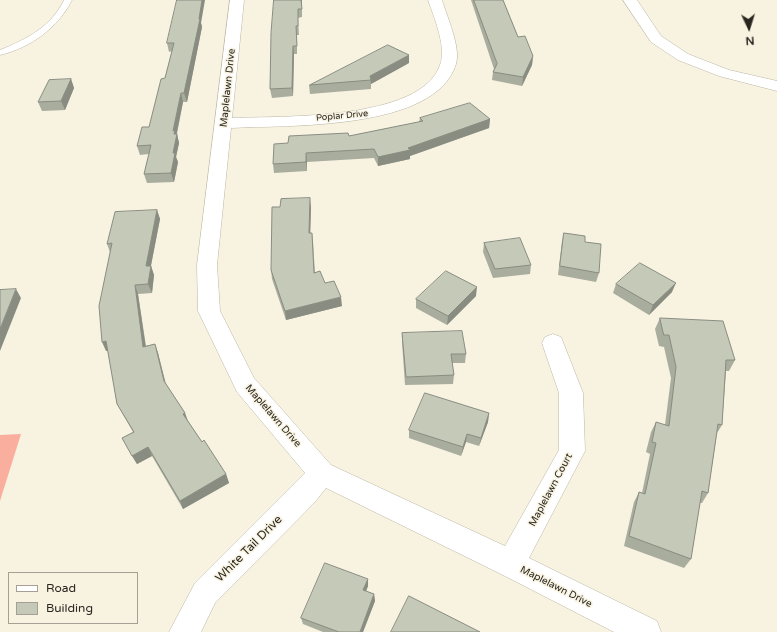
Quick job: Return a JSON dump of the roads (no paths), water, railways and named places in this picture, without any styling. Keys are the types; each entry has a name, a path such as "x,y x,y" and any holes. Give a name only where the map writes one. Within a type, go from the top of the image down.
{"street":[{"name":"Maplelawn Drive","path":"237,0 208,265 209,311 245,385 322,473 511,564 646,632"},
{"name":"Poplar Drive","path":"224,123 363,115 400,105 419,96 441,78 448,64 449,50 435,0"},
{"path":"630,0 656,39 683,57 724,74 777,86"},
{"name":"Maplelawn Court","path":"511,564 572,451 571,393 553,343"},
{"name":"White Tail Drive","path":"184,632 205,593 304,494 322,473"}],"lane":[{"path":"0,53 34,38 44,31 57,17 68,0"}]}
